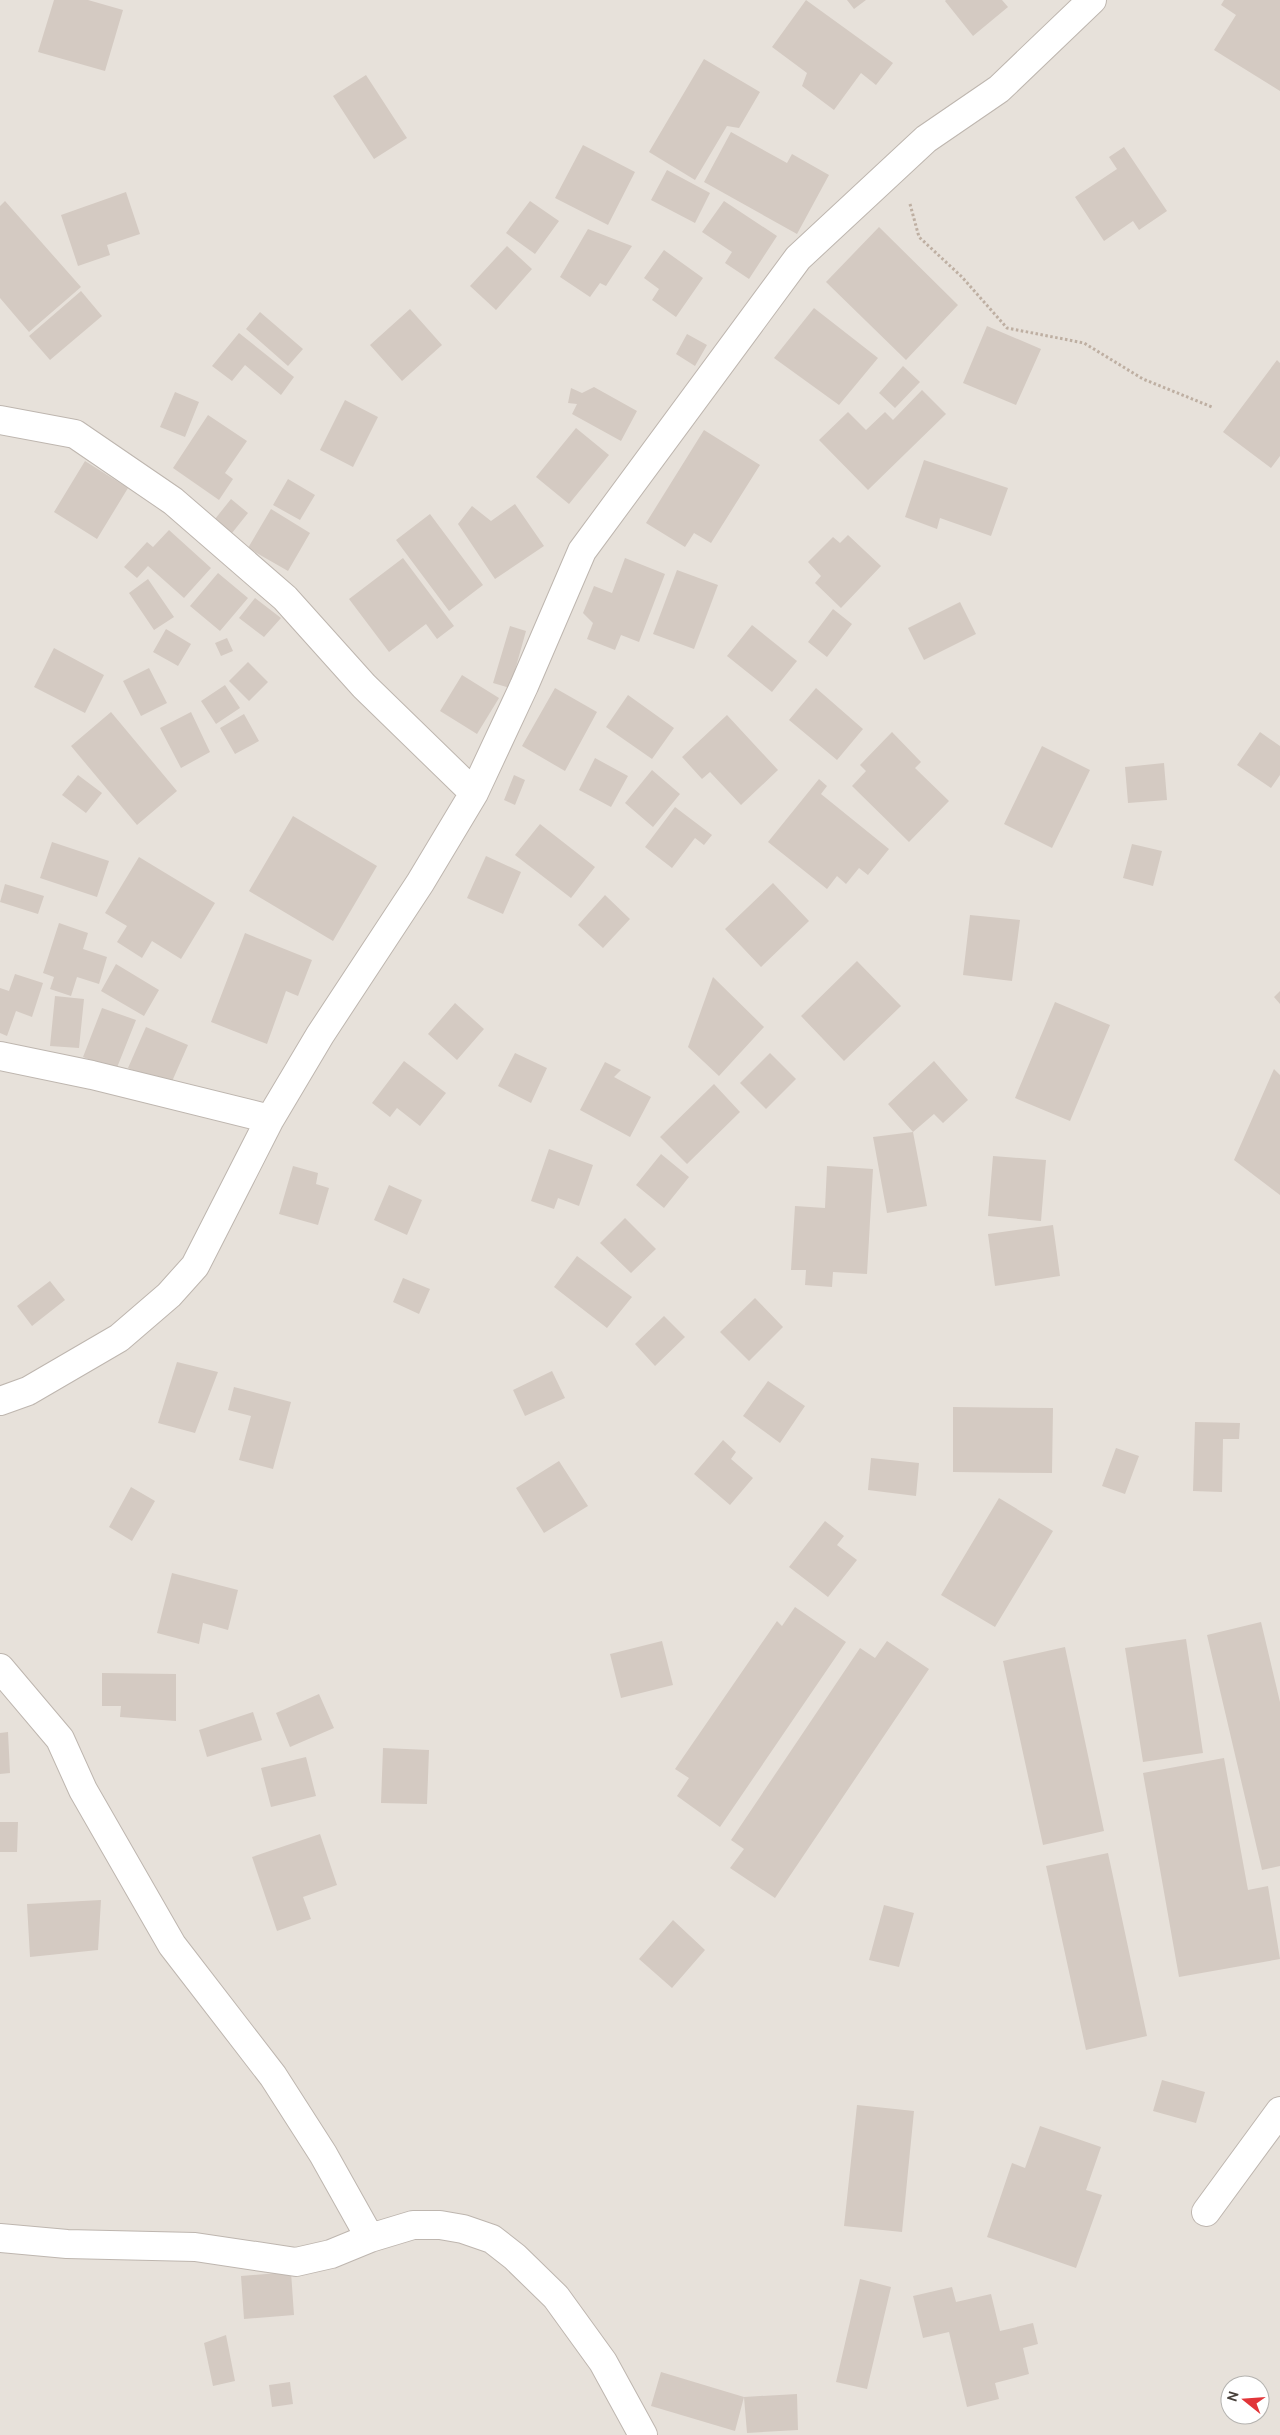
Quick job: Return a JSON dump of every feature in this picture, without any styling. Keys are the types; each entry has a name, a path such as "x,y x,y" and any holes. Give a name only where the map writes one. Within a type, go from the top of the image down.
{"street":[{"path":"0,1401 28,1391 119,1338 169,1294 195,1266 270,1119 320,1035 420,883 474,793 524,686 582,551 798,258 926,139 999,89 1092,0"},
{"path":"0,420 75,434 173,501 285,598 364,686 474,793"},
{"path":"0,1056 92,1075 270,1119"},
{"path":"0,1668 60,1739 83,1790 172,1945 273,2076 323,2154 370,2238"},
{"path":"1206,2212 1280,2111"},
{"path":"0,2238 66,2244 195,2247 296,2262 331,2254 370,2238 412,2225 440,2225 463,2229 492,2239 515,2256 556,2297 604,2362 643,2435"}],"path":[{"path":"907,195 919,237 962,277 1007,328 1084,343 1143,379 1212,407"}],"shaded area":[{"path":"0,0 1280,0 1280,2435 0,2435"}],"building":[{"path":"54,0 88,0 123,10 105,71 38,52"},
{"path":"806,0 893,63 876,85 861,73 834,110 802,86 807,73 772,47"},
{"path":"847,0 866,0 854,9"},
{"path":"946,0 1002,0 1008,7 973,36"},
{"path":"1224,0 1280,0 1280,91 1214,50 1236,15 1221,5"},
{"path":"704,59 760,92 739,128 727,126 695,180 649,152"},
{"path":"366,75 407,138 374,159 333,96"},
{"path":"731,132 787,163 792,154 829,175 797,234 704,182"},
{"path":"583,145 635,172 608,225 555,198"},
{"path":"1124,147 1167,211 1139,230 1133,221 1104,241 1075,197 1117,169 1109,157"},
{"path":"667,170 710,193 695,223 651,200"},
{"path":"126,192 140,234 107,245 110,255 78,266 61,215"},
{"path":"5,201 81,287 29,332 0,298 0,206"},
{"path":"530,201 559,221 535,254 506,233"},
{"path":"724,201 777,236 749,279 725,263 732,252 702,232"},
{"path":"879,227 958,305 906,360 826,282"},
{"path":"588,229 632,246 606,286 600,283 590,297 560,277"},
{"path":"507,246 532,269 496,310 470,286"},
{"path":"664,250 703,278 676,317 652,300 659,289 644,278"},
{"path":"81,291 102,316 50,360 29,336"},
{"path":"814,308 878,358 839,405 774,358"},
{"path":"410,309 442,345 402,381 370,345"},
{"path":"260,312 303,349 288,366 246,329"},
{"path":"987,326 1041,349 1016,405 963,383"},
{"path":"239,333 294,377 281,395 245,365 232,381 212,366"},
{"path":"687,334 707,345 695,366 676,354"},
{"path":"1277,360 1280,363 1280,456 1271,468 1223,432"},
{"path":"903,366 920,382 895,408 879,393"},
{"path":"594,387 637,411 621,441 572,414 577,404 568,403 571,388 582,393"},
{"path":"922,390 946,414 868,490 819,440 848,412 866,430 885,412 893,420"},
{"path":"175,392 199,402 185,437 160,427"},
{"path":"345,400 378,417 353,467 320,450"},
{"path":"208,415 247,441 225,473 233,479 219,500 173,468"},
{"path":"576,428 609,455 569,504 536,477"},
{"path":"704,430 760,465 711,543 694,533 685,547 646,523"},
{"path":"924,460 1008,488 991,536 940,518 937,529 905,517"},
{"path":"85,461 128,488 97,539 54,512"},
{"path":"288,479 315,495 300,520 273,505"},
{"path":"231,499 248,513 232,533 215,519"},
{"path":"515,504 544,546 495,579 458,524 472,506 491,521"},
{"path":"271,509 310,533 288,571 248,548"},
{"path":"430,514 483,585 449,611 396,540"},
{"path":"169,530 211,568 184,598 148,566 137,578 124,567 147,542 153,547"},
{"path":"848,535 881,566 841,608 815,583 821,576 808,562 833,537 840,543"},
{"path":"403,558 454,626 437,639 426,624 389,652 349,599"},
{"path":"625,558 665,574 639,642 621,635 615,650 587,639 593,623 583,613 594,586 612,593"},
{"path":"677,570 718,585 694,649 653,634"},
{"path":"218,573 248,598 220,631 190,606"},
{"path":"148,579 174,617 154,630 129,593"},
{"path":"255,598 281,618 264,637 239,618"},
{"path":"960,602 976,634 924,660 908,628"},
{"path":"833,609 852,624 827,657 808,642"},
{"path":"752,625 797,661 772,692 727,656"},
{"path":"510,626 526,631 510,688 493,683"},
{"path":"166,629 191,644 178,666 153,652"},
{"path":"227,638 233,651 221,656 215,643"},
{"path":"54,648 104,675 85,713 34,687"},
{"path":"248,662 268,682 249,701 229,681"},
{"path":"149,668 167,703 141,716 123,681"},
{"path":"462,675 499,698 477,734 440,711"},
{"path":"225,685 240,708 216,724 201,701"},
{"path":"555,688 597,712 565,771 522,746"},
{"path":"816,688 863,729 837,760 789,720"},
{"path":"628,695 674,728 652,759 606,727"},
{"path":"111,712 177,791 137,825 71,746"},
{"path":"191,712 210,752 181,768 160,728"},
{"path":"244,714 259,741 235,754 220,728"},
{"path":"727,715 778,770 741,805 710,772 702,779 682,757"},
{"path":"892,732 921,762 915,768 949,801 909,842 852,786 866,771 860,765"},
{"path":"1260,732 1280,746 1280,775 1271,788 1237,765"},
{"path":"1042,746 1090,770 1052,848 1004,824"},
{"path":"595,758 628,776 611,807 579,790"},
{"path":"1164,763 1167,800 1128,803 1125,767"},
{"path":"652,770 680,794 653,827 625,803"},
{"path":"78,775 102,793 86,813 62,795"},
{"path":"514,775 525,780 515,805 504,800"},
{"path":"819,779 827,786 821,794 889,849 868,875 859,868 846,884 837,876 827,889 768,842"},
{"path":"675,807 712,835 704,845 695,838 672,868 645,847"},
{"path":"293,816 377,866 333,941 249,891"},
{"path":"540,824 595,867 571,898 515,855"},
{"path":"52,842 109,861 97,897 40,878"},
{"path":"1132,844 1162,851 1153,886 1123,878"},
{"path":"486,856 521,872 503,914 467,898"},
{"path":"139,857 215,903 181,959 152,941 142,958 117,942 127,926 105,913"},
{"path":"773,883 809,921 761,967 725,929"},
{"path":"5,884 44,896 38,914 0,902"},
{"path":"605,895 630,919 603,948 578,925"},
{"path":"970,915 1020,920 1012,981 963,975"},
{"path":"59,923 88,933 83,949 107,957 99,984 77,977 71,996 50,989 54,977 43,973"},
{"path":"245,933 312,960 298,996 286,991 267,1044 211,1022"},
{"path":"857,961 901,1006 844,1061 801,1016"},
{"path":"116,964 159,990 144,1016 101,991"},
{"path":"15,974 43,983 32,1017 16,1011 7,1036 0,1033 0,988 9,991"},
{"path":"713,977 764,1027 719,1076 688,1047"},
{"path":"1280,991 1280,1004 1274,997"},
{"path":"55,996 84,999 79,1048 50,1046"},
{"path":"1055,1002 1110,1025 1070,1121 1015,1098"},
{"path":"455,1003 484,1029 457,1060 428,1034"},
{"path":"102,1008 136,1020 116,1070 83,1057"},
{"path":"146,1027 188,1045 170,1086 128,1068"},
{"path":"515,1053 547,1068 531,1103 498,1086"},
{"path":"770,1053 796,1079 766,1109 740,1083"},
{"path":"404,1061 446,1093 420,1126 397,1108 390,1117 372,1103"},
{"path":"934,1061 968,1100 943,1123 934,1114 913,1132 888,1104"},
{"path":"605,1062 621,1070 614,1077 651,1097 630,1137 580,1110"},
{"path":"1274,1069 1280,1075 1280,1195 1234,1160"},
{"path":"714,1084 740,1112 687,1164 660,1137"},
{"path":"913,1132 927,1206 887,1213 873,1137"},
{"path":"549,1149 593,1165 579,1206 558,1198 554,1209 531,1201"},
{"path":"661,1154 689,1177 664,1208 636,1185"},
{"path":"993,1156 1046,1160 1041,1221 988,1216"},
{"path":"293,1166 318,1173 316,1184 329,1188 318,1225 279,1214"},
{"path":"827,1166 873,1169 867,1274 833,1272 832,1287 805,1285 806,1270 791,1270 795,1206 825,1208"},
{"path":"389,1185 422,1200 407,1235 374,1220"},
{"path":"625,1218 656,1249 631,1273 600,1243"},
{"path":"1053,1225 1060,1276 995,1286 988,1234"},
{"path":"577,1256 632,1297 607,1328 554,1287"},
{"path":"403,1278 430,1289 419,1314 393,1302"},
{"path":"50,1281 65,1300 32,1326 17,1306"},
{"path":"755,1298 783,1327 749,1361 720,1332"},
{"path":"664,1316 685,1337 655,1366 635,1344"},
{"path":"177,1362 218,1372 195,1433 158,1423"},
{"path":"552,1371 565,1398 525,1416 513,1390"},
{"path":"768,1381 805,1406 780,1443 743,1416"},
{"path":"234,1387 291,1402 273,1469 239,1460 251,1416 228,1410"},
{"path":"953,1407 1053,1408 1052,1473 953,1472"},
{"path":"1195,1422 1240,1423 1239,1439 1223,1439 1222,1492 1193,1491"},
{"path":"723,1440 736,1452 731,1459 753,1478 730,1505 694,1474"},
{"path":"1116,1448 1139,1456 1125,1494 1102,1486"},
{"path":"871,1458 919,1463 916,1496 868,1490"},
{"path":"559,1461 588,1506 544,1533 516,1488"},
{"path":"131,1487 155,1501 132,1541 109,1527"},
{"path":"999,1498 1053,1531 995,1627 941,1595"},
{"path":"825,1521 844,1536 837,1545 857,1560 828,1597 789,1567"},
{"path":"172,1573 238,1590 228,1630 203,1623 199,1644 157,1633"},
{"path":"795,1607 846,1642 720,1827 677,1796 689,1778 675,1769 777,1621 782,1626"},
{"path":"1261,1622 1280,1702 1280,1866 1262,1870 1207,1635"},
{"path":"1186,1639 1203,1753 1143,1762 1125,1648"},
{"path":"662,1641 673,1685 621,1698 610,1654"},
{"path":"887,1641 929,1669 775,1898 730,1868 744,1849 731,1840 860,1648 875,1658"},
{"path":"1065,1647 1104,1831 1043,1845 1003,1661"},
{"path":"102,1673 176,1674 176,1721 120,1717 121,1706 102,1706"},
{"path":"319,1694 334,1728 290,1747 276,1713"},
{"path":"253,1712 262,1740 207,1757 199,1730"},
{"path":"8,1732 10,1773 0,1774 0,1733"},
{"path":"383,1748 429,1750 427,1804 381,1803"},
{"path":"306,1757 316,1796 271,1807 261,1768"},
{"path":"1224,1758 1248,1890 1268,1886 1280,1959 1179,1977 1143,1773"},
{"path":"0,1822 18,1822 17,1852 0,1852"},
{"path":"320,1834 337,1885 303,1897 311,1919 277,1931 252,1857"},
{"path":"1108,1853 1147,2036 1086,2050 1046,1866"},
{"path":"101,1900 98,1950 30,1957 27,1904"},
{"path":"884,1905 914,1913 899,1967 869,1960"},
{"path":"673,1920 705,1950 672,1988 639,1959"},
{"path":"1162,2080 1205,2092 1196,2123 1153,2111"},
{"path":"857,2105 914,2111 902,2232 844,2226"},
{"path":"1040,2126 1101,2147 1086,2190 1102,2195 1076,2268 987,2237 1012,2163 1025,2168"},
{"path":"291,2272 294,2315 244,2319 241,2276"},
{"path":"860,2279 891,2287 867,2389 836,2382"},
{"path":"952,2287 956,2302 991,2294 1000,2331 1033,2323 1038,2344 1023,2348 1029,2374 995,2383 999,2399 967,2407 949,2332 923,2338 913,2296"},
{"path":"226,2335 235,2381 213,2386 204,2343"},
{"path":"661,2372 744,2397 735,2431 651,2406"},
{"path":"290,2382 293,2404 272,2407 269,2385"},
{"path":"797,2394 798,2430 747,2433 744,2397"}]}
